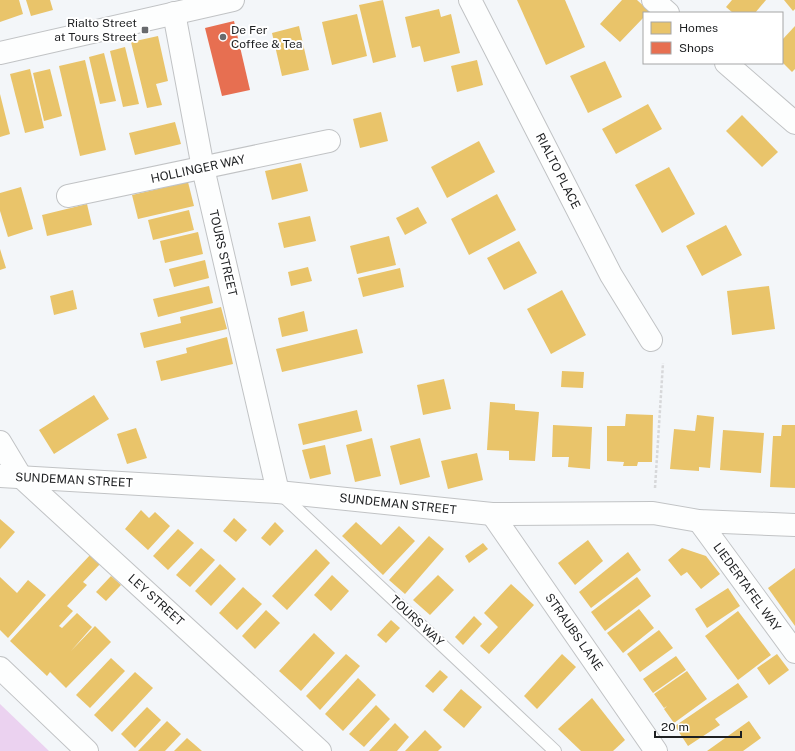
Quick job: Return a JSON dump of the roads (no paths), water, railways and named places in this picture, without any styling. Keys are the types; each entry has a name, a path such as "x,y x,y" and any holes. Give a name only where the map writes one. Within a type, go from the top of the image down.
{"street":[{"path":"0,53 233,0"},
{"name":"RIALTO PLACE","path":"470,0 611,275 651,340"},
{"path":"653,0 667,12"},
{"name":"TOURS STREET","path":"174,13 203,168 278,492"},
{"path":"727,64 795,123"},
{"name":"HOLLINGER WAY","path":"68,196 329,141"},
{"name":"LEY STREET","path":"0,442 21,478 320,751"},
{"name":"SUNDEMAN STREET","path":"0,476 278,492 492,514 653,514 699,521 795,524"},
{"name":"STRAUBS LANE","path":"492,514 652,750"},
{"name":"LIEDERTAFEL WAY","path":"699,521 795,652"},
{"path":"0,668 88,751"}],"lane":[{"name":"TOURS WAY","path":"278,492 555,751"}],"place":[{"name":"Rialto Street at Tours Street","path":"145,30"},
{"name":"De Fer Coffee & Tea","path":"223,37"}]}
